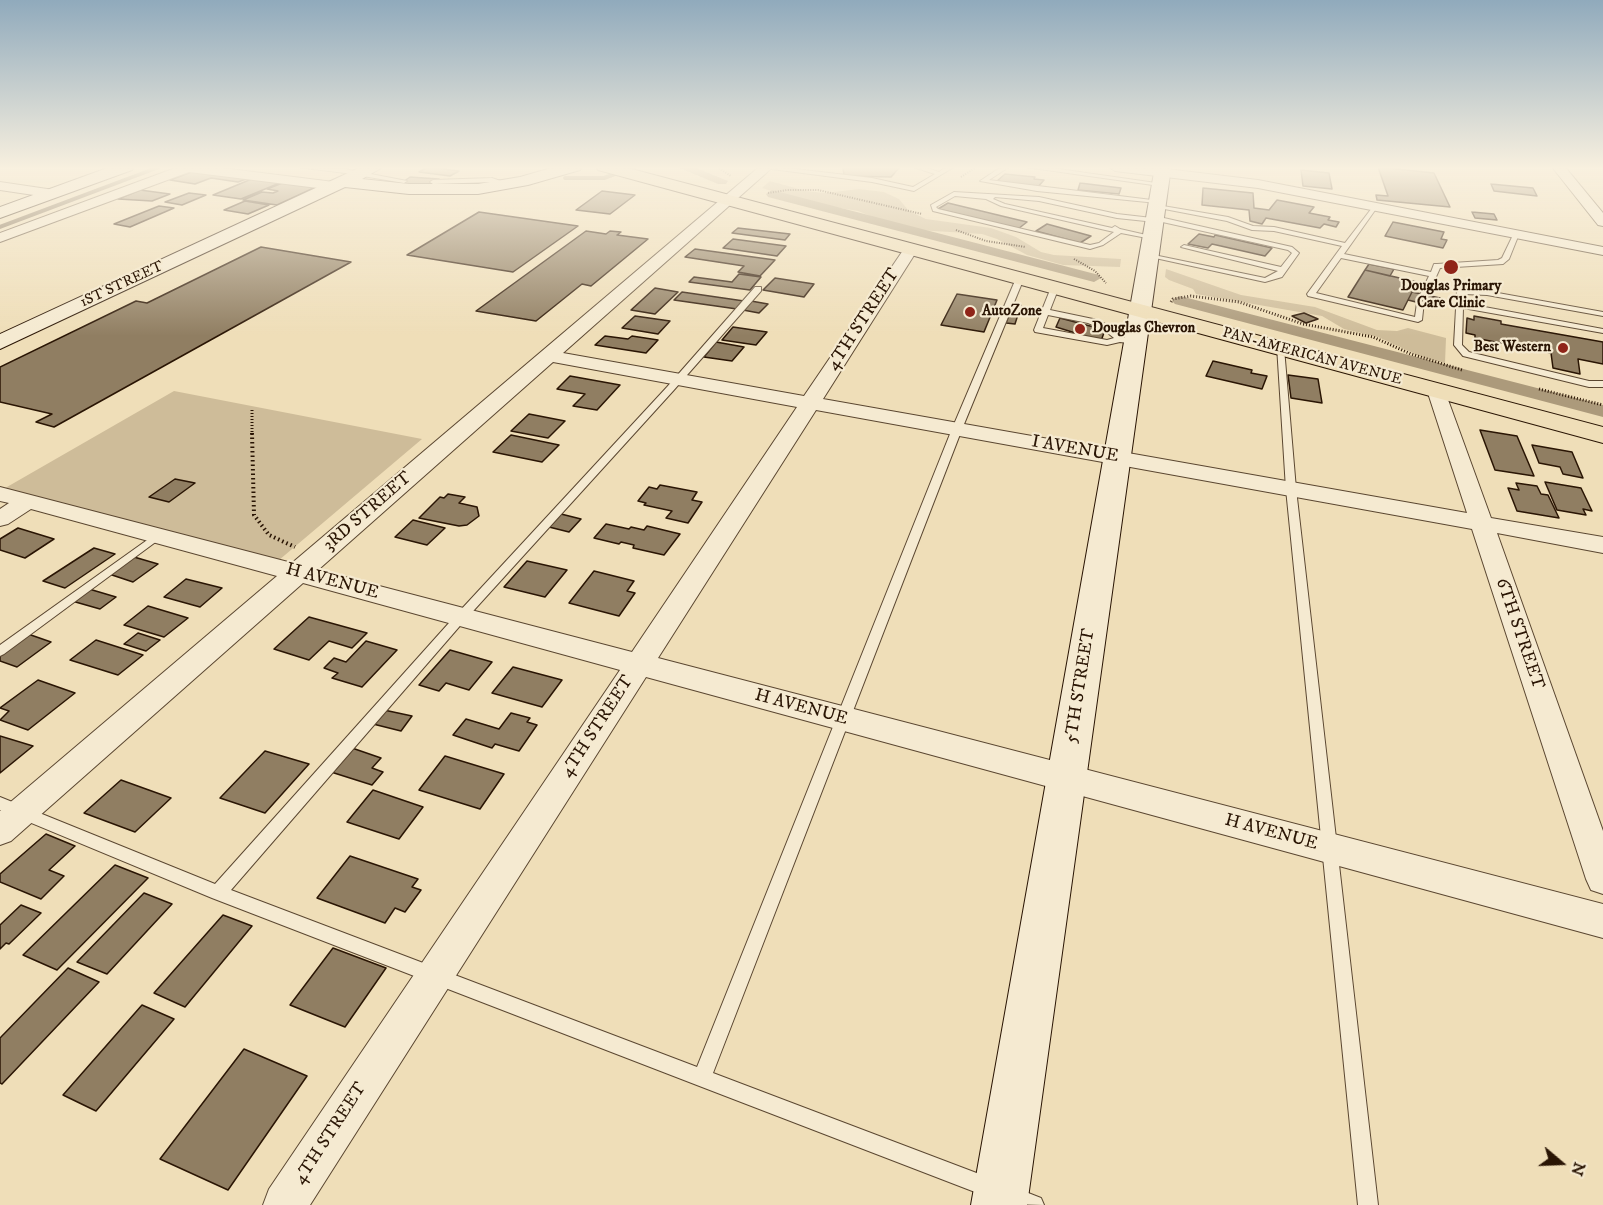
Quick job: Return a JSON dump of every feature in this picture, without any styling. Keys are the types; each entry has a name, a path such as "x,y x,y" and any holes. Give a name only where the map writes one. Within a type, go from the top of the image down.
{"main road":[{"name":"1ST STREET","path":"0,342 254,223"},
{"name":"PAN-AMERICAN AVENUE","path":"822,223 1055,287 1142,323 1280,348 1603,435"},
{"name":"5TH STREET","path":"1000,1198 1117,458 1159,223"}],"street":[{"path":"0,238 40,223"},
{"name":"3RD STREET","path":"0,831 11,807 299,561 547,356 701,223"},
{"path":"1462,223 1603,251"},
{"name":"4TH STREET","path":"285,1205 911,249"},
{"name":"I AVENUE","path":"547,356 1603,545"},
{"name":"6TH STREET","path":"1436,390 1603,879"},
{"name":"H AVENUE","path":"0,494 157,536 299,561 461,617 1603,921"},
{"path":"0,519 29,501"}],"lane":[{"path":"988,223 1090,247 1148,223"},
{"path":"1169,223 1265,280 1273,279 1284,270 1296,253 1290,248 1183,223"},
{"path":"1172,223 1284,270"},
{"path":"1239,223 1252,228 1274,229 1347,245"},
{"path":"1363,223 1311,294 1418,320 1423,299 1437,266 1500,262 1505,259 1516,234"},
{"path":"1339,255 1433,275"},
{"path":"702,1078 845,719 957,429 1020,278"},
{"path":"1055,287 1038,330 1107,343 1142,323"},
{"path":"218,893 461,617 758,289"},
{"path":"1603,314 1473,290 1460,292 1458,345 1466,354 1590,384 1603,384"},
{"path":"1460,305 1603,331"},
{"path":"1046,312 1090,321 1107,328 1142,323"},
{"path":"1280,348 1291,489 1368,1205"},
{"path":"0,651 157,536"},
{"path":"11,807 52,826 218,893 702,1078 1000,1198 1034,1205"}],"path":[{"path":"1142,323 1173,298 1191,296 1239,302 1304,324 1373,338 1430,361 1470,372"},
{"path":"1538,388 1603,405"},
{"path":"252,410 254,515 269,535 299,561"}],"shaded area":[{"path":"888,223 957,223 991,228 1016,237 1041,252 1054,255 1121,259 1120,267 1063,265 1027,255 997,239 982,234 917,230"},
{"path":"1166,269 1241,295 1315,307 1377,330 1397,331 1408,328 1446,338 1445,363 1424,358 1378,337 1344,329 1322,316 1196,294 1193,289 1165,277"},
{"path":"174,391 422,439 272,566 0,491"}],"building":[{"path":"116,223 139,223 130,227 114,224"},
{"path":"460,223 558,223 578,226 513,272 407,255"},
{"path":"995,223 1025,223 1018,229"},
{"path":"1294,223 1338,223 1336,227 1324,224 1320,228"},
{"path":"1392,223 1399,223 1444,232 1441,239 1447,240 1443,248 1385,236"},
{"path":"1047,224 1091,236 1080,243 1036,231"},
{"path":"738,228 790,234 785,240 732,233"},
{"path":"586,231 606,234 610,231 621,232 617,235 648,239 591,286 582,284 536,321 476,311"},
{"path":"1199,234 1214,237 1215,235 1272,248 1265,256 1212,244 1208,248 1188,244"},
{"path":"733,239 786,246 777,256 723,248"},
{"path":"261,247 351,262 54,427 36,422 52,414 0,402 0,367 136,301 147,303"},
{"path":"695,249 775,260 760,276 738,272 744,266 685,257"},
{"path":"1369,264 1394,269 1390,276 1365,270"},
{"path":"1365,270 1417,282 1403,310 1348,297"},
{"path":"739,274 761,277 750,290 689,282 694,277 732,282"},
{"path":"775,278 814,284 804,297 763,290"},
{"path":"655,288 678,292 655,314 631,310"},
{"path":"682,292 744,301 737,309 674,300"},
{"path":"1412,292 1440,298 1436,307 1408,300"},
{"name":"AutoZone","path":"957,294 997,300 984,332 941,325"},
{"path":"751,301 768,304 759,313 743,310"},
{"path":"1013,304 1021,305 1015,324 1006,323"},
{"path":"1304,313 1318,319 1306,323 1292,316"},
{"path":"635,316 670,321 658,334 622,328"},
{"name":"Best Western","path":"1474,316 1501,321 1501,324 1603,342 1603,364 1578,359 1580,374 1553,368 1551,353 1475,338 1475,335 1466,333 1467,318 1474,320"},
{"name":"Douglas Chevron","path":"1060,318 1105,330 1101,341 1056,327"},
{"path":"733,327 767,332 756,345 722,340"},
{"path":"605,336 628,339 632,336 658,340 646,353 595,345"},
{"path":"716,342 744,347 732,361 704,357"},
{"path":"1213,361 1267,376 1262,389 1206,376"},
{"path":"1288,375 1318,379 1322,403 1291,398"},
{"path":"570,376 620,385 597,410 573,406 585,394 557,389"},
{"path":"529,414 565,421 548,438 511,431"},
{"path":"1480,430 1517,436 1534,476 1495,470"},
{"path":"511,435 559,445 542,462 493,452"},
{"path":"1532,445 1572,452 1583,478 1563,474 1560,467 1539,463"},
{"path":"175,479 195,483 169,502 149,497"},
{"path":"1545,482 1581,488 1592,511 1583,509 1586,515 1557,510"},
{"path":"1516,483 1537,486 1541,494 1548,495 1559,518 1517,511 1508,488 1519,490"},
{"path":"660,485 697,492 692,500 702,502 688,523 666,518 672,511 644,505 646,503 638,501 649,487 657,489"},
{"path":"448,494 465,497 459,503 477,507 479,516 467,525 459,526 419,518 440,497 444,498"},
{"path":"561,514 581,519 569,532 549,527"},
{"path":"413,520 445,528 427,545 395,537"},
{"path":"606,524 644,530 647,526 680,534 664,555 633,548 634,545 594,538"},
{"path":"18,528 54,539 25,558 0,550 0,539"},
{"path":"94,548 115,554 65,588 43,581"},
{"path":"134,557 158,564 133,582 109,574"},
{"path":"527,561 567,570 545,597 504,587"},
{"path":"594,571 634,581 627,591 635,593 619,616 569,603"},
{"path":"186,579 222,588 200,607 164,597"},
{"path":"89,589 116,597 100,609 72,601"},
{"path":"148,606 188,618 164,637 124,625"},
{"path":"309,617 367,633 352,648 329,641 309,660 274,649"},
{"path":"138,633 160,640 146,651 124,644"},
{"path":"28,634 51,642 17,667 0,661 0,654"},
{"path":"96,640 143,655 118,675 70,660"},
{"path":"366,641 397,650 362,687 332,678 338,673 324,668 334,658 346,662"},
{"path":"450,650 492,662 469,690 446,683 439,691 419,685"},
{"path":"513,667 562,680 542,707 492,693"},
{"path":"38,680 75,693 28,730 0,720 9,711 0,708"},
{"path":"384,710 412,716 401,731 373,724"},
{"path":"511,713 530,718 527,722 537,725 519,751 495,744 492,748 453,735 466,719 499,729"},
{"path":"0,736 33,746 0,773"},
{"path":"352,748 381,758 372,768 383,772 372,785 331,772"},
{"path":"265,751 309,764 265,813 220,798"},
{"path":"445,756 504,774 480,809 419,790"},
{"path":"121,780 171,798 135,832 84,813"},
{"path":"373,790 423,807 399,839 347,822"},
{"path":"46,834 75,846 49,870 64,876 41,899 0,882 0,874"},
{"path":"350,856 418,879 412,887 421,890 405,912 395,908 385,923 317,898"},
{"path":"115,865 148,878 57,970 23,955"},
{"path":"144,893 172,904 107,974 77,962"},
{"path":"21,905 41,913 9,944 6,943 0,949 0,925"},
{"path":"223,915 252,926 185,1007 154,993"},
{"path":"333,948 386,968 345,1027 290,1005"},
{"path":"68,968 99,982 2,1084 0,1083 0,1038"},
{"path":"142,1005 174,1019 96,1111 63,1095"},
{"path":"244,1049 307,1076 228,1190 160,1159"}],"waterway":[{"path":"0,227 10,223"},
{"path":"884,223 1094,278"},
{"path":"1180,301 1603,411"}],"place":[{"name":"Douglas Primary Care Clinic","path":"1451,267"},
{"name":"AutoZone","path":"970,312"},
{"name":"Douglas Chevron","path":"1080,329"},
{"name":"Best Western","path":"1563,348"}]}
